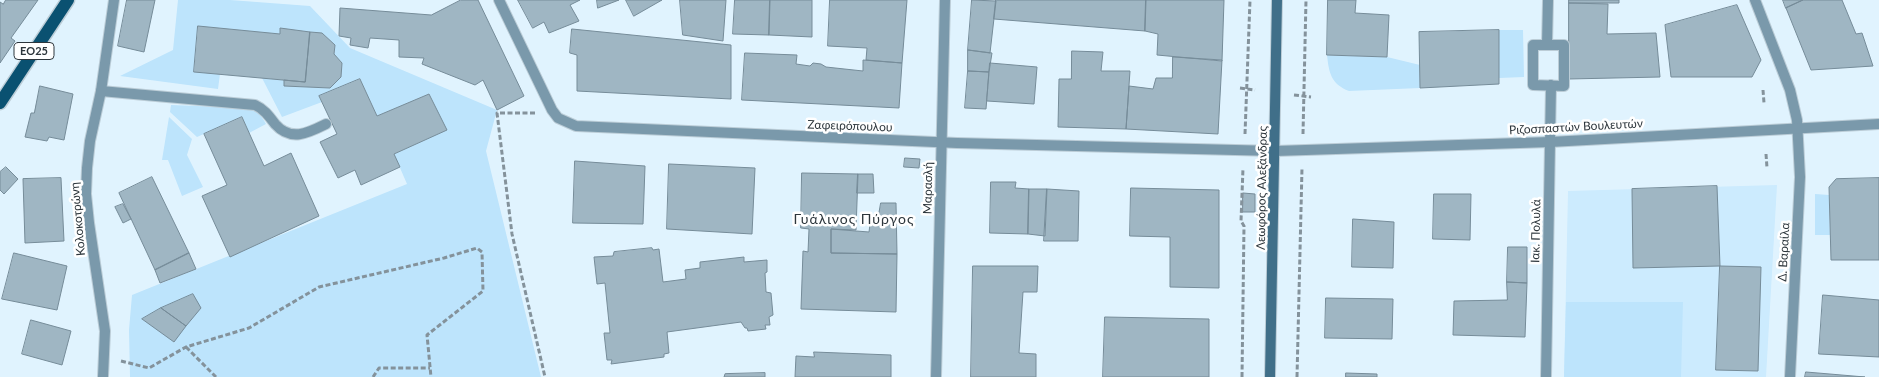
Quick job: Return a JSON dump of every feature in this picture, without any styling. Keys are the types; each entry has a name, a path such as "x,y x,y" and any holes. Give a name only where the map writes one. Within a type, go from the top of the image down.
{"main road":[{"name":"ΕΟ25","path":"0,103 68,0"},
{"name":"Λεωφόρος Αλεξάνδρας","path":"1270,377 1278,0"}],"street":[{"name":"Κολοκοτρώνη","path":"103,377 105,357 104,314 91,240 86,194 90,141 101,91 114,0"},
{"name":"Ζαφειρόπουλου","path":"499,0 552,110 558,118 572,125 941,142 1275,151"},
{"name":"Μαρασλή","path":"936,377 945,0"},
{"path":"1547,45 1548,0"},
{"name":"Δ. Βαραίλα","path":"1755,0 1790,90 1798,128 1800,177 1790,377"},
{"path":"1533,45 1564,45 1564,86 1551,85 1533,85 1533,45"},
{"name":"Ιακ. Πολυλά","path":"1546,377 1551,85"},
{"path":"101,91 255,105 264,110 282,130 295,135 302,135 326,124"},
{"name":"Ριζοσπαστών Βουλευτών","path":"1275,151 1550,142 1879,124"}],"path":[{"path":"1242,377 1244,226 1241,221 1250,0"},
{"path":"1297,377 1306,0"},
{"path":"1240,88 1254,90"},
{"path":"1763,90 1764,103"},
{"path":"1294,95 1311,96"},
{"path":"528,114 497,113 512,234 545,377"},
{"path":"1766,154 1767,168"},
{"path":"105,357 149,368 186,346 249,328 319,287 444,258 477,248 482,252 483,291 427,334 431,377"},
{"path":"186,346 216,377"},
{"path":"374,377 379,368 430,368"}],"shaded area":[{"path":"178,0 230,0 310,6 350,48 497,110 486,151 541,377 130,377 129,330 132,295 407,184 394,154 446,130 429,94 377,116 360,79 319,96 322,102 282,117 262,78 284,80 284,86 330,88 341,77 342,63 334,54 335,45 322,33 280,29 280,34 198,27 194,71 220,74 218,89 120,76 173,50"},
{"path":"1499,30 1523,30 1524,77 1499,78"},
{"path":"1327,55 1387,57 1420,65 1420,88 1349,91 1338,85 1332,77"},
{"path":"171,105 248,108 259,114 266,124 249,133 242,117 197,137 170,112"},
{"path":"169,117 192,139 187,155 203,187 182,196 168,160 162,160"},
{"path":"1777,185 1766,377 1564,377 1568,191"},
{"path":"1815,194 1829,195 1830,235 1815,235"},
{"path":"1566,302 1683,302 1681,377 1564,377"}],"building":[{"path":"6,0 38,0 11,38 15,41 0,63 0,2 3,4"},
{"path":"127,0 155,0 144,52 118,46"},
{"path":"461,0 478,0 524,96 497,110 483,80 475,85 422,64 424,58 399,57 399,40 370,38 368,48 350,45 351,38 339,36 340,8 431,15"},
{"path":"518,0 580,0 570,5 579,21 549,33 544,22 533,28"},
{"path":"597,0 619,0 598,8"},
{"path":"626,0 662,0 634,16"},
{"path":"680,0 726,0 723,41 683,35"},
{"path":"735,0 770,0 769,35 733,34"},
{"path":"770,0 812,0 812,37 769,35"},
{"path":"830,0 907,0 902,63 866,60 867,48 828,46"},
{"path":"972,0 996,1 990,53 968,50"},
{"path":"996,0 1146,0 1145,31 994,19"},
{"path":"1146,0 1224,0 1222,61 1157,55 1158,34 1145,31"},
{"path":"1328,0 1356,0 1355,13 1389,15 1387,57 1327,55"},
{"path":"1569,0 1619,0 1619,3 1569,3"},
{"path":"1783,0 1803,0 1786,8"},
{"path":"1803,0 1842,0 1856,34 1862,33 1873,66 1811,70 1786,8"},
{"path":"1569,3 1608,4 1607,34 1656,33 1660,77 1569,79"},
{"path":"1737,5 1761,60 1752,77 1671,77 1665,25"},
{"path":"198,26 280,34 280,28 310,32 305,82 194,72"},
{"path":"572,29 731,45 731,99 577,91 577,55 570,53"},
{"path":"1499,30 1499,84 1420,88 1419,32"},
{"path":"310,32 322,33 335,45 334,54 342,63 341,77 330,88 284,86 284,80 305,82"},
{"path":"968,50 992,53 989,72 968,71"},
{"path":"1072,51 1103,52 1101,71 1130,71 1126,129 1058,127 1059,79 1071,79"},
{"path":"745,53 797,55 796,64 810,66 813,63 826,67 863,71 863,60 902,63 899,108 742,100"},
{"path":"1173,57 1222,60 1218,134 1126,129 1129,86 1153,89 1156,78 1172,78"},
{"path":"990,63 1037,67 1034,104 987,101"},
{"path":"968,71 989,72 986,109 965,108"},
{"path":"360,79 377,116 429,94 447,130 394,154 400,167 361,185 355,170 338,178 320,142 337,134 319,96"},
{"path":"40,86 73,94 64,140 49,137 47,141 25,137 31,113 34,113"},
{"path":"242,117 264,166 291,153 319,216 230,257 202,196 227,185 204,134"},
{"path":"905,158 920,159 919,168 904,167"},
{"path":"575,161 645,166 643,224 573,223"},
{"path":"669,164 755,168 752,234 667,229"},
{"path":"6,167 18,179 4,194 0,190 0,172"},
{"name":"Γυάλινος Πύργος","path":"802,173 858,174 856,230 831,229 831,253 897,254 896,312 801,309 803,251 808,252 809,229 801,228"},
{"path":"858,174 873,174 874,193 857,193"},
{"path":"152,177 189,253 155,270 119,193"},
{"path":"61,178 64,241 25,243 23,179"},
{"path":"1879,178 1879,260 1831,260 1829,187 1836,179"},
{"path":"991,182 1016,182 1015,188 1029,189 1028,234 990,233"},
{"path":"1717,186 1720,266 1633,268 1632,189"},
{"path":"1131,188 1219,190 1219,288 1170,287 1170,237 1130,236"},
{"path":"1029,189 1047,189 1045,236 1028,234"},
{"path":"1047,189 1079,191 1078,241 1044,241"},
{"path":"1243,193 1255,194 1255,212 1243,212"},
{"path":"1434,194 1471,194 1470,240 1433,239"},
{"path":"881,203 896,203 897,254 831,253 831,229 869,232 871,216 878,216"},
{"path":"123,204 131,219 123,223 115,207"},
{"path":"1353,219 1394,222 1393,268 1352,267"},
{"path":"1508,247 1527,247 1527,283 1507,282"},
{"path":"652,248 653,250 659,249 663,282 686,279 685,270 700,268 700,262 744,257 744,262 767,260 767,272 765,273 766,292 771,293 773,315 769,317 770,325 765,325 766,329 748,331 741,322 667,332 669,353 664,354 664,357 611,364 612,360 607,360 604,333 610,333 605,283 597,284 594,257 613,256 614,252"},
{"path":"14,253 67,266 57,310 2,299"},
{"path":"189,253 196,269 160,283 155,270"},
{"path":"973,266 1038,266 1037,292 1023,292 1019,353 1036,354 1036,377 971,377"},
{"path":"1720,266 1761,267 1758,371 1716,370"},
{"path":"1507,282 1527,283 1525,337 1453,335 1454,301 1507,300"},
{"path":"193,294 201,308 186,326 161,308"},
{"path":"1823,295 1879,300 1879,357 1819,354"},
{"path":"1326,298 1393,299 1392,339 1325,338"},
{"path":"161,308 186,326 174,342 142,319"},
{"path":"1105,317 1209,319 1209,377 1103,377"},
{"path":"31,320 71,331 62,365 22,354"},
{"path":"814,352 891,355 891,377 795,377 796,356 814,357"},
{"path":"1806,372 1865,377 1805,377"},
{"path":"765,373 765,377 724,377 725,374"},
{"path":"1346,373 1377,374 1377,377 1346,377"}],"district":[{"name":"Γυάλινος Πύργος","path":"854,219"}]}
